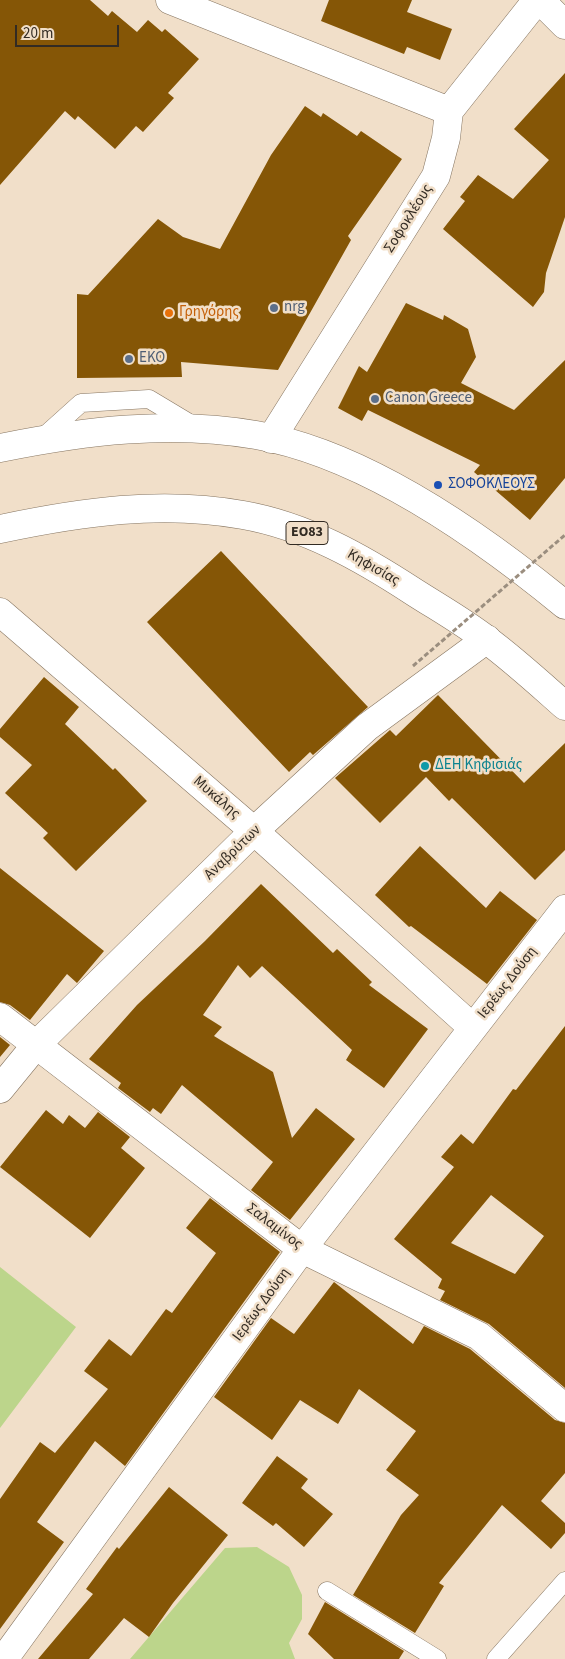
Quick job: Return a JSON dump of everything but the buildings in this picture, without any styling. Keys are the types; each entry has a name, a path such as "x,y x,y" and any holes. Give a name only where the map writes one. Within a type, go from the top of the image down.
{"street":[{"path":"170,0 449,111 539,0 565,25"},
{"name":"Σοφοκλέους","path":"271,439 436,176 446,138 449,111"},
{"path":"0,448 40,440 135,429 199,429 271,439 345,463 394,488 523,570 565,605"},
{"name":"Κηφισίας","path":"0,529 65,516 128,509 174,508 245,515 282,524 320,538 359,558 487,639 565,706"},
{"name":"Μυκάλης","path":"0,612 254,831 473,1028"},
{"name":"Αναβρύτων","path":"0,1089 36,1045 254,831 367,727 487,639"},
{"name":"Ιερέως Δούση","path":"4,1659 302,1249 565,910"},
{"name":"Σαλαμίνος","path":"0,1017 302,1249 479,1336 565,1408"}],"lane":[{"path":"496,1659 565,1581"},
{"path":"327,1591 438,1659"}],"path":[{"path":"413,666 565,535"}],"green space":[{"path":"0,1267 76,1327 0,1428"},
{"path":"257,1547 289,1567 302,1595 302,1619 289,1643 295,1659 130,1659 225,1548"}],"place":[{"name":"nrg","path":"274,308"},
{"name":"Γρηγόρης","path":"169,313"},
{"name":"EKO","path":"129,359"},
{"name":"Canon Greece","path":"375,399"},
{"name":"ΣΟΦΟΚΛΕΟΥΣ","path":"438,485"},
{"name":"ΔΕΗ Κηφισιάς","path":"425,766"}]}
